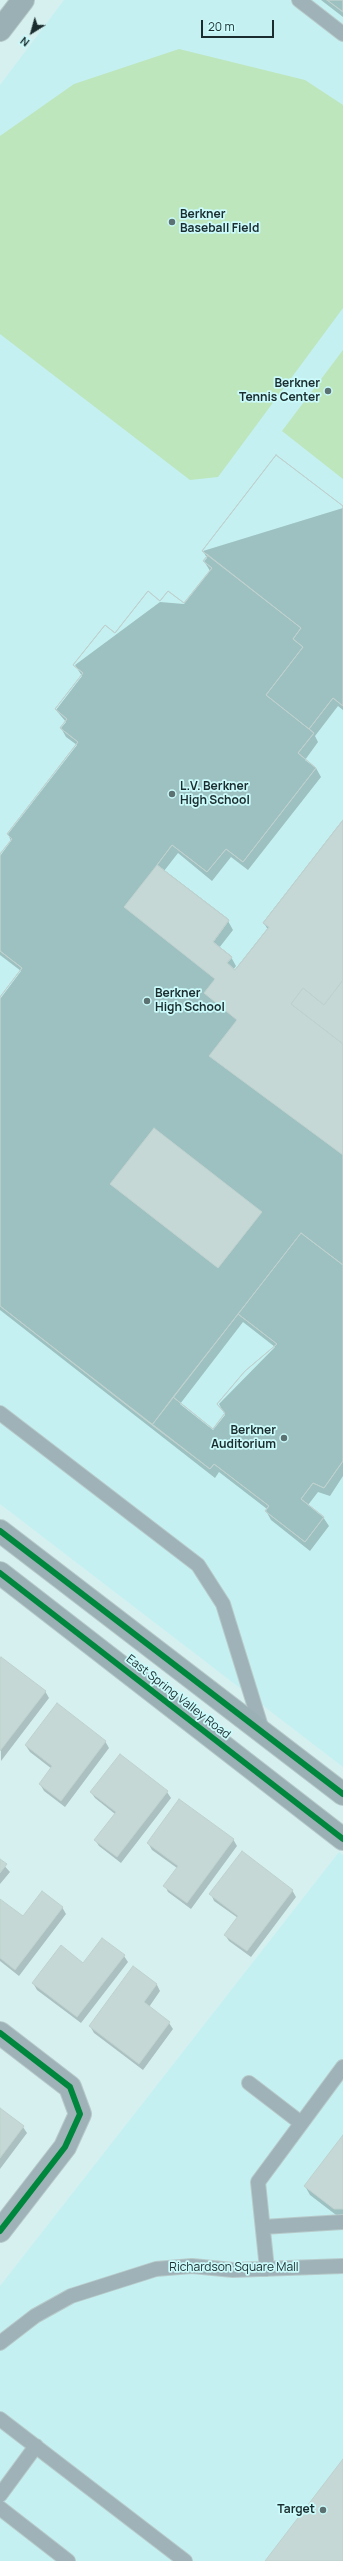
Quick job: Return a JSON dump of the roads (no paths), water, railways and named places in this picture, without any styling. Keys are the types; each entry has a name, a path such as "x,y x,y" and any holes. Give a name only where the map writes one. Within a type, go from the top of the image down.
{"street":[{"path":"0,30 23,0"},
{"name":"East Spring Valley Road","path":"0,1531 343,1794"},
{"name":"East Spring Valley Road","path":"0,1573 343,1839"},
{"path":"0,2033 70,2087 80,2114 65,2147 0,2231"}],"lane":[{"path":"299,0 343,34"},
{"path":"0,1413 198,1565 223,1604 263,1733"},
{"path":"267,2269 258,2182 343,2067"},
{"path":"249,2083 301,2122"},
{"path":"262,2227 343,2222"},
{"name":"Richardson Square Mall","path":"0,2343 35,2316 70,2296 156,2269 192,2266 233,2270 343,2266"},
{"path":"0,2419 185,2561"},
{"path":"0,2495 36,2446"},
{"path":"0,2508 68,2561"}],"place":[{"name":"Berkner Baseball Field","path":"172,222"},
{"name":"Berkner Tennis Center","path":"328,391"},
{"name":"L.V. Berkner High School","path":"172,794"},
{"name":"Berkner High School","path":"147,1001"},
{"name":"Berkner Auditorium","path":"284,1438"},
{"name":"Target","path":"323,2510"}]}
